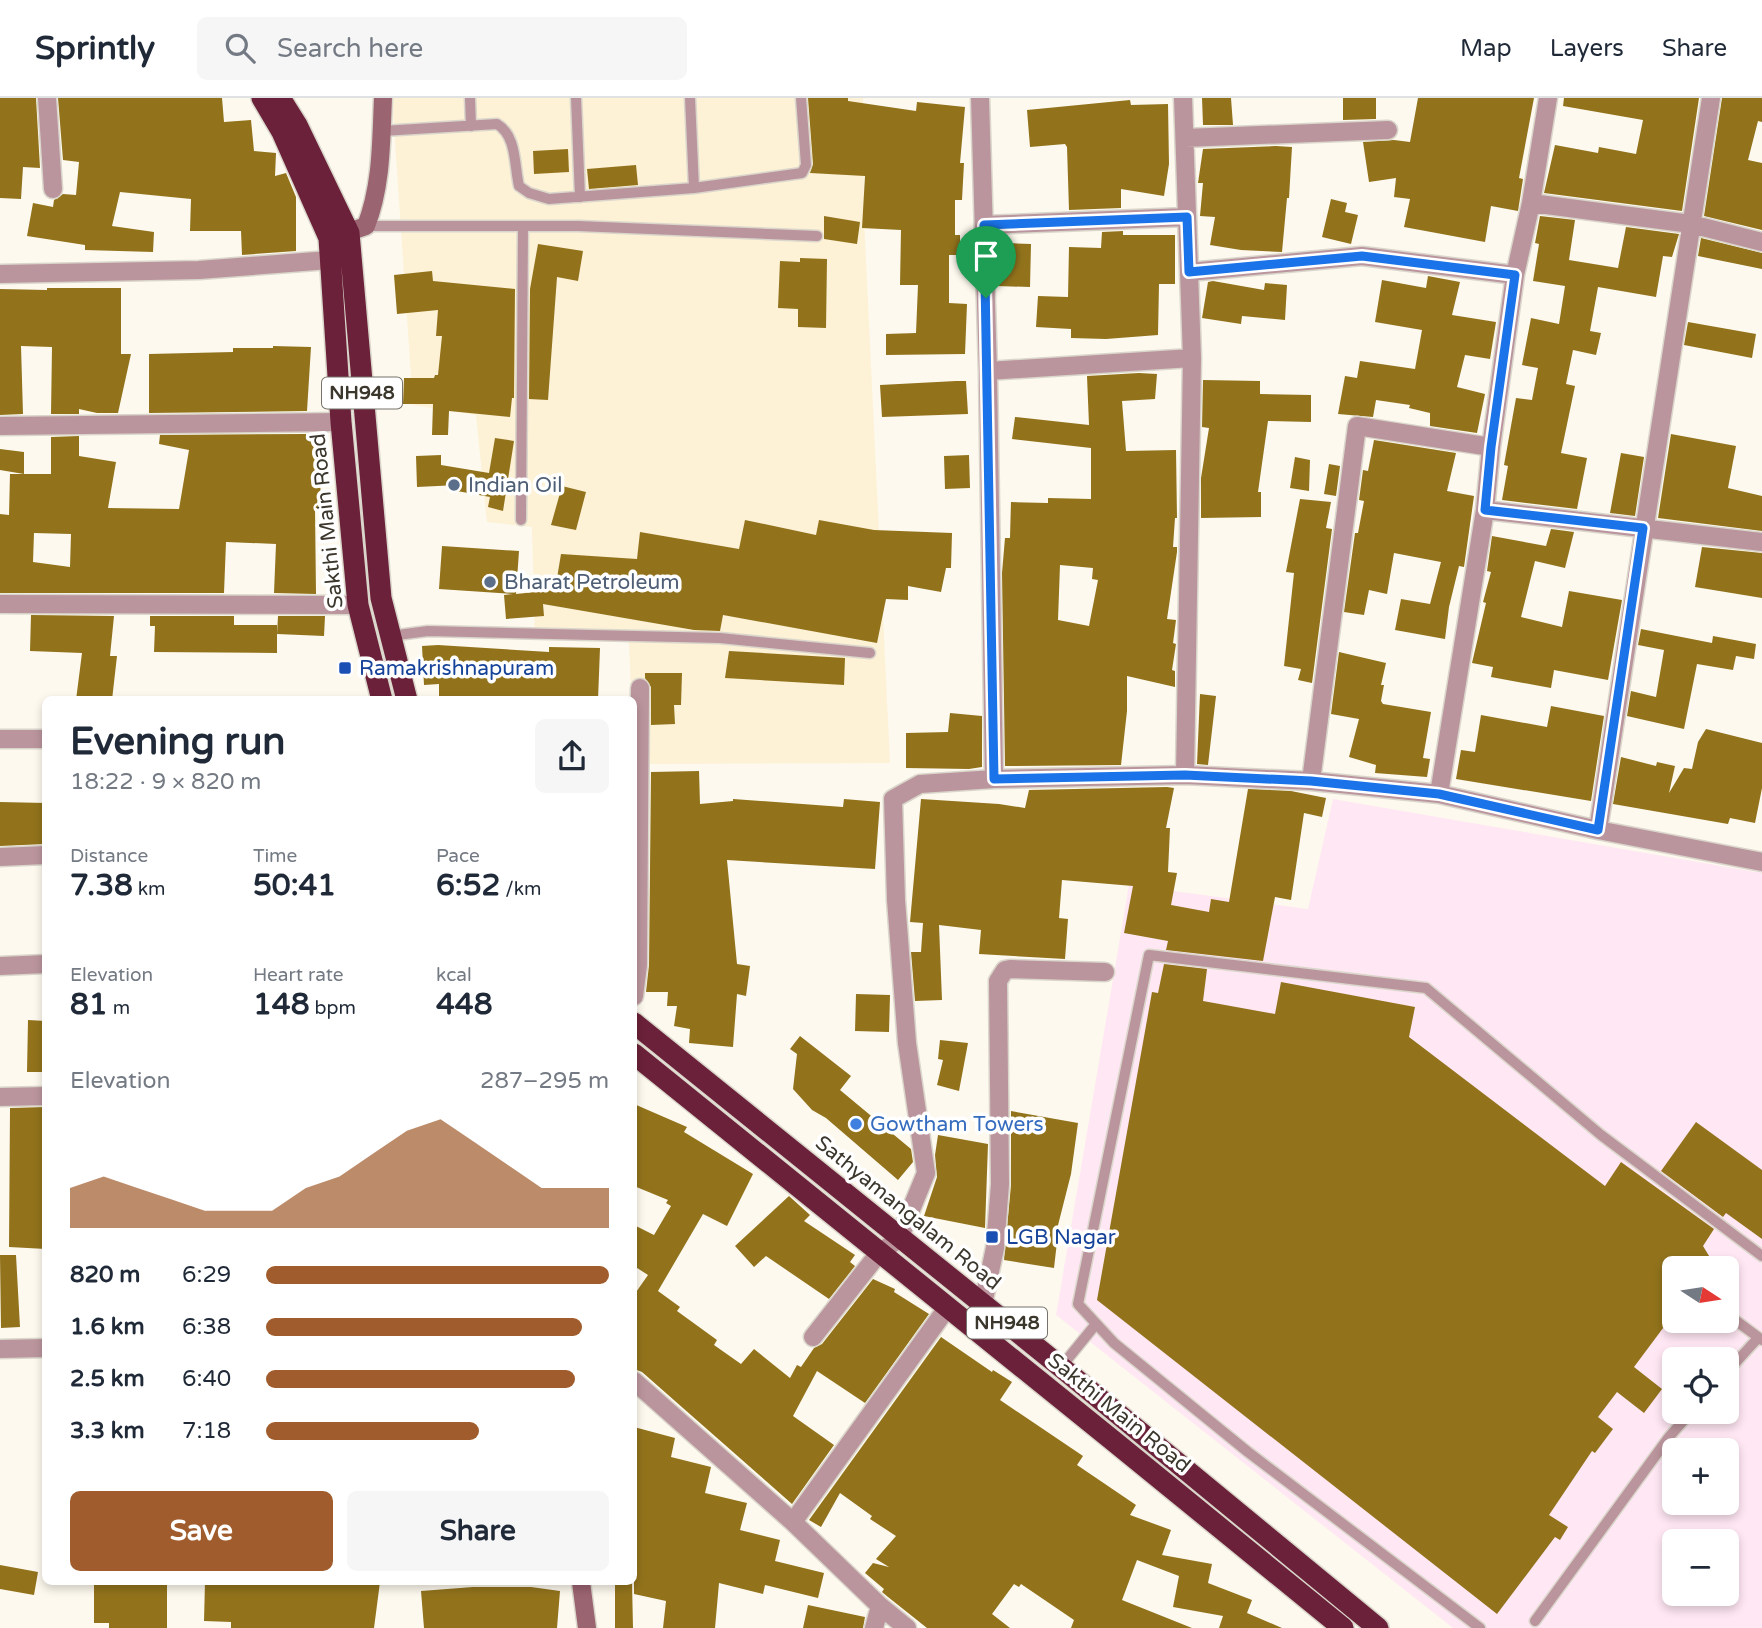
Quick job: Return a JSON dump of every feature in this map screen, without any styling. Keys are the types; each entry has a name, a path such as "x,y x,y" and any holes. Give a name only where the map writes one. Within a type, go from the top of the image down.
{"highway":[{"name":"NH948","path":"262,98 348,232"},
{"name":"NH948","path":"280,98 297,125 348,232 342,259 381,598 406,696"},
{"name":"Sakthi Main Road","path":"342,259 341,422 358,605 381,696"},
{"name":"Sathyamangalam Road","path":"637,1025 899,1239 984,1304 1378,1628"},
{"name":"Sakthi Main Road","path":"637,1056 947,1308 1051,1388 1343,1628"}],"street":[{"path":"47,98 53,189"},
{"path":"348,232 372,210 379,171 383,98"},
{"path":"980,98 988,371 994,779"},
{"path":"1183,98 1192,358 1185,775"},
{"path":"1439,794 1485,510 1515,275 1531,202 1548,98"},
{"path":"1598,830 1712,98"},
{"path":"1185,138 1388,130"},
{"path":"1531,202 1691,223 1762,242"},
{"path":"984,225 1187,217"},
{"path":"1189,272 1362,256 1515,275"},
{"path":"0,274 199,270 342,259"},
{"path":"988,371 1192,358"},
{"path":"0,426 341,422"},
{"path":"1311,781 1357,426 1491,447"},
{"path":"1485,510 1762,542"},
{"path":"0,604 358,605"},
{"path":"637,973 640,688"},
{"path":"0,739 42,739"},
{"path":"813,1337 879,1253 899,1239 926,1173 907,1043 896,900 893,799 920,783 1185,775 1311,781 1439,794 1598,830 1762,862"},
{"path":"0,857 42,855"},
{"path":"0,966 42,964"},
{"path":"984,1304 995,1248 1000,1184 998,981 1005,970 1010,969 1105,972"},
{"path":"0,1097 42,1096"},
{"path":"793,1522 947,1308"},
{"path":"0,1349 42,1348"},
{"path":"637,1384 793,1522 880,1606 907,1628"},
{"path":"581,1585 587,1628"},
{"path":"874,1628 880,1606"}],"lane":[{"path":"470,98 471,125"},
{"path":"576,98 580,197"},
{"path":"690,98 694,188"},
{"path":"382,131 497,124 505,129 512,141 519,186 529,193 549,199 580,197 694,188 802,173 806,165 802,98"},
{"path":"348,232 523,226 817,236"},
{"path":"521,520 523,226"},
{"path":"390,636 428,631 720,638 870,653"},
{"path":"1480,1628 1248,1452 1114,1343 1078,1304 1149,955 1426,988 1601,1135 1762,1256"},
{"path":"1061,1367 1096,1324"},
{"path":"1739,1360 1760,1339 1740,1324"},
{"path":"1535,1620 1680,1424"}],"shaded area":[{"path":"392,98 863,98 864,219 890,763 637,764 637,696 631,696 629,642 535,639 532,527 487,522 476,415 413,405"},
{"path":"1333,799 1762,873 1762,1628 1453,1628 1056,1315 1129,885 1308,909"}],"building":[{"path":"0,98 36,98 40,168 23,167 21,199 0,198"},
{"path":"58,98 222,98 224,122 251,120 254,151 276,153 275,176 286,173 296,197 296,251 242,255 241,231 190,231 191,199 120,192 112,226 154,232 153,252 85,250 85,245 27,236 33,203 53,207 54,200 63,194 76,195 79,162 63,160"},
{"path":"808,98 848,98 848,101 916,111 917,102 965,107 960,163 964,163 962,200 955,200 955,235 960,235 960,255 949,255 949,303 967,304 965,354 886,355 886,334 916,333 918,285 900,285 901,230 862,228 865,176 810,173 813,164"},
{"path":"1202,98 1231,98 1233,125 1203,125"},
{"path":"1343,98 1376,98 1376,119 1343,120"},
{"path":"1418,98 1534,98 1519,178 1523,179 1518,211 1491,206 1485,242 1404,227 1410,199 1394,197 1396,178 1369,182 1363,142 1410,142"},
{"path":"1564,98 1699,98 1682,211 1544,193 1555,145 1598,153 1599,147 1636,154 1643,120 1563,106"},
{"path":"1722,98 1762,98 1762,122 1758,121 1748,160 1762,163 1762,230 1704,216"},
{"path":"1130,100 1131,105 1168,104 1169,164 1164,196 1121,189 1121,208 1069,210 1067,147 1065,144 1030,147 1027,110"},
{"path":"1292,147 1282,252 1210,245 1215,217 1200,216 1203,183 1198,183 1203,149"},
{"path":"568,149 569,172 534,174 533,151"},
{"path":"636,165 638,185 589,189 587,169"},
{"path":"1331,199 1347,203 1345,212 1358,215 1351,244 1322,237"},
{"path":"824,216 860,222 857,244 824,239"},
{"path":"1540,216 1575,220 1569,260 1618,268 1626,227 1679,234 1672,257 1663,256 1656,297 1598,287 1590,331 1601,333 1596,355 1573,350 1566,384 1575,386 1561,453 1587,458 1577,509 1502,500 1508,466 1504,465 1516,398 1532,400 1538,368 1522,365 1531,318 1559,324 1565,286 1533,281"},
{"path":"1123,231 1123,235 1175,235 1175,284 1159,284 1158,335 1106,339 1071,338 1071,329 1036,327 1038,296 1068,297 1069,247 1101,248 1102,232"},
{"path":"1701,238 1762,253 1762,269 1698,256"},
{"path":"1007,243 1031,244 1030,287 997,286 996,257 1006,257"},
{"path":"538,244 583,251 578,281 557,277 548,400 529,399 530,289"},
{"path":"800,258 827,259 826,328 798,327 798,309 778,308 780,261 800,262"},
{"path":"432,271 433,281 515,289 514,398 510,417 449,411 448,435 432,435 433,404 403,404 404,378 434,378 438,375 442,336 436,336 438,310 397,314 394,275"},
{"path":"1428,276 1460,282 1452,315 1496,322 1490,359 1465,355 1457,387 1485,394 1477,433 1430,426 1430,413 1409,408 1410,405 1376,400 1373,417 1338,414 1345,376 1357,378 1360,361 1415,369 1422,330 1375,322 1382,280 1426,288"},
{"path":"1208,282 1264,290 1265,283 1287,285 1285,320 1242,316 1241,324 1202,318"},
{"path":"121,288 121,354 131,354 118,413 97,413 79,409 79,414 51,414 52,347 21,346 23,414 0,415 0,289"},
{"path":"1688,322 1756,334 1752,358 1684,345"},
{"path":"311,347 307,411 149,413 149,354 233,352 233,348"},
{"path":"1157,374 1155,399 1122,401 1126,451 1176,450 1177,518 1173,547 1177,547 1177,552 1167,619 1176,620 1172,670 1175,671 1175,687 1127,676 1127,711 1121,765 1005,766 1002,573 1005,538 1010,538 1011,502 1048,503 1048,498 1091,499 1091,448 1012,439 1015,417 1089,425 1087,376","holes":["1060,565 1093,568 1092,579 1098,580 1089,626 1058,620"]},
{"path":"1203,380 1260,381 1260,394 1311,395 1311,422 1268,421 1258,492 1261,492 1261,517 1201,518 1201,478 1209,428 1202,427"},
{"path":"966,381 968,414 882,417 880,385"},
{"path":"306,434 306,439 319,439 321,508 315,508 316,594 274,593 276,544 226,542 224,593 0,593 0,514 9,515 10,474 51,474 51,437 79,436 79,456 116,462 108,508 179,509 189,450 159,444 160,435","holes":["34,533 71,534 70,567 33,562"]},
{"path":"1671,434 1736,446 1728,488 1762,496 1762,531 1658,518"},
{"path":"495,438 514,441 503,511 488,507 490,497 457,491 458,485 417,487 416,456 441,455 441,465 489,473"},
{"path":"1374,440 1456,453 1447,491 1474,496 1464,567 1459,566 1445,639 1395,630 1401,599 1430,604 1441,562 1394,553 1387,594 1369,590 1364,615 1344,612 1355,533 1358,533 1364,501 1359,500 1363,470 1368,471"},
{"path":"0,449 24,452 24,474 0,470"},
{"path":"1621,453 1644,457 1635,516 1610,513"},
{"path":"969,455 970,488 945,489 944,456"},
{"path":"1295,457 1310,460 1309,491 1290,488"},
{"path":"1329,464 1340,466 1336,496 1324,494"},
{"path":"562,486 586,492 576,530 551,525"},
{"path":"1300,499 1331,502 1326,528 1332,529 1312,683 1298,680 1301,669 1284,666 1294,573 1286,572"},
{"path":"745,520 816,535 819,520 874,530 952,533 951,568 946,568 941,592 908,586 908,600 886,599 877,643 723,615 720,631 694,630 543,604 544,616 506,619 504,595 513,594 439,589 442,546 519,551 516,594 555,590 561,554 637,559 640,532 739,549"},
{"path":"1551,529 1574,532 1565,568 1535,561 1521,617 1562,627 1569,591 1622,600 1608,680 1554,670 1551,688 1491,677 1493,667 1472,663 1491,572 1487,571 1492,536 1546,546"},
{"path":"1702,547 1762,553 1762,598 1695,587"},
{"path":"31,615 114,616 110,656 117,656 112,696 77,696 82,653 30,651"},
{"path":"150,616 234,616 234,625 277,625 277,653 154,652 155,626 150,626"},
{"path":"278,616 325,616 324,636 277,634"},
{"path":"1641,629 1712,643 1713,636 1756,644 1754,659 1736,656 1733,670 1697,664 1684,729 1627,716 1631,691 1656,697 1664,650 1638,645"},
{"path":"422,646 549,652 549,647 600,648 598,696 439,696 439,684 424,685"},
{"path":"729,651 845,658 844,685 725,678"},
{"path":"1339,652 1386,663 1381,685 1384,685 1381,701 1383,704 1431,712 1423,758 1430,759 1427,777 1375,773 1376,765 1349,757 1359,719 1331,714"},
{"path":"645,673 682,673 681,705 674,705 675,724 651,725 651,687"},
{"path":"1200,694 1216,696 1208,765 1197,764"},
{"path":"1551,706 1604,716 1591,801 1456,779 1461,750 1475,752 1481,715 1547,727"},
{"path":"950,713 982,716 982,767 906,768 906,733 948,732"},
{"path":"1706,729 1762,743 1762,788 1755,823 1730,818 1728,824 1613,804 1621,757 1656,766 1657,762 1675,766 1669,793 1684,768 1692,769 1698,742"},
{"path":"699,771 700,804 733,799 843,807 844,799 880,802 875,869 727,860 737,964 750,966 746,996 737,994 733,1047 689,1043 690,1029 674,1026 677,1006 667,1006 668,992 646,992 649,965 651,772"},
{"path":"1174,788 1166,828 1170,828 1168,872 1177,873 1171,905 1209,912 1211,899 1229,902 1248,789 1291,791 1326,798 1322,817 1304,813 1291,900 1275,897 1263,961 1166,950 1168,941 1124,933 1133,886 1062,880 1059,918 1068,919 1065,959 979,954 981,930 939,925 942,1000 915,1001 911,952 921,952 923,923 910,922 921,799 1025,808 1029,790"},
{"path":"0,802 42,803 42,844 0,846"},
{"path":"1164,964 1207,969 1203,1001 1275,1014 1281,982 1415,1007 1409,1037 1605,1186 1621,1162 1714,1229 1703,1246 1709,1256 1662,1256 1662,1329 1634,1367 1662,1389 1644,1413 1617,1392 1598,1417 1613,1429 1595,1453 1592,1451 1549,1515 1568,1527 1560,1540 1555,1537 1497,1614 1097,1300 1152,992 1158,993"},
{"path":"856,994 890,995 889,1032 855,1031"},
{"path":"28,1020 42,1021 42,1072 27,1072"},
{"name":"Gowtham Towers","path":"800,1036 851,1076 840,1090 911,1149 913,1162 898,1180 826,1118 812,1110 793,1089 797,1054 790,1049"},
{"path":"940,1040 968,1043 959,1091 937,1085 943,1060 938,1059"},
{"path":"637,1105 687,1127 684,1132 753,1174 727,1226 703,1214 658,1291 680,1307 677,1311 717,1340 714,1345 741,1364 754,1349 790,1378 797,1365 801,1367 814,1348 822,1344 873,1279 895,1289 894,1292 929,1314 865,1403 817,1371 793,1416 834,1445 792,1504 637,1370 637,1291 648,1275 637,1268 637,1226 654,1235 671,1206 666,1203 668,1200 637,1187"},
{"path":"42,1107 42,1249 9,1247 10,1108"},
{"path":"1011,1111 1078,1123 1071,1174 1054,1241 1057,1242 1054,1268 1004,1260 1011,1185"},
{"path":"1696,1122 1762,1170 1762,1239 1726,1213 1723,1217 1661,1171"},
{"path":"938,1135 988,1144 985,1228 924,1216 937,1177 935,1155"},
{"path":"789,1196 810,1215 804,1221 855,1255 850,1262 855,1266 829,1299 766,1256 754,1267 735,1246"},
{"path":"0,1255 16,1255 20,1327 1,1328"},
{"path":"941,1337 992,1372 993,1370 1012,1382 1000,1400 1083,1456 1077,1465 1136,1505 1130,1515 1171,1530 1162,1555 1212,1564 1208,1583 1252,1600 1247,1613 1282,1628 1219,1628 1223,1616 1173,1607 1179,1576 1137,1560 1122,1600 1192,1628 1071,1628 1074,1620 1021,1584 1019,1587 1014,1584 992,1614 1010,1628 927,1628 882,1592 884,1589 865,1573 873,1563 889,1567 876,1559 896,1536 870,1519 872,1516 840,1493 821,1527 809,1520"},
{"path":"637,1428 675,1438 671,1457 711,1467 705,1493 747,1503 740,1530 780,1540 775,1561 824,1573 818,1598 765,1585 763,1594 719,1583 715,1628 663,1628 666,1601 634,1594 634,1585 637,1585"},
{"path":"0,1565 38,1572 34,1595 0,1589"},
{"path":"94,1585 167,1585 167,1628 109,1628 109,1623 94,1623"},
{"path":"205,1585 380,1585 374,1628 231,1628 231,1622 204,1621"},
{"path":"615,1585 632,1585 633,1628 615,1628"},
{"path":"473,1587 531,1587 560,1591 557,1628 424,1628 421,1591"},
{"path":"808,1605 865,1617 863,1628 803,1628"}],"place":[{"name":"Indian Oil","path":"454,485"},
{"name":"Bharat Petroleum","path":"490,582"},
{"name":"Ramakrishnapuram","path":"345,668"},
{"name":"Gowtham Towers","path":"856,1124"},
{"name":"LGB Nagar","path":"992,1237"}],"route":[{"path":"1187,217 1189,272 1362,256 1515,275 1485,510 1643,528 1598,830 1439,794 1311,781 1185,775 994,779 986,298 984,225 1187,217"}]}
